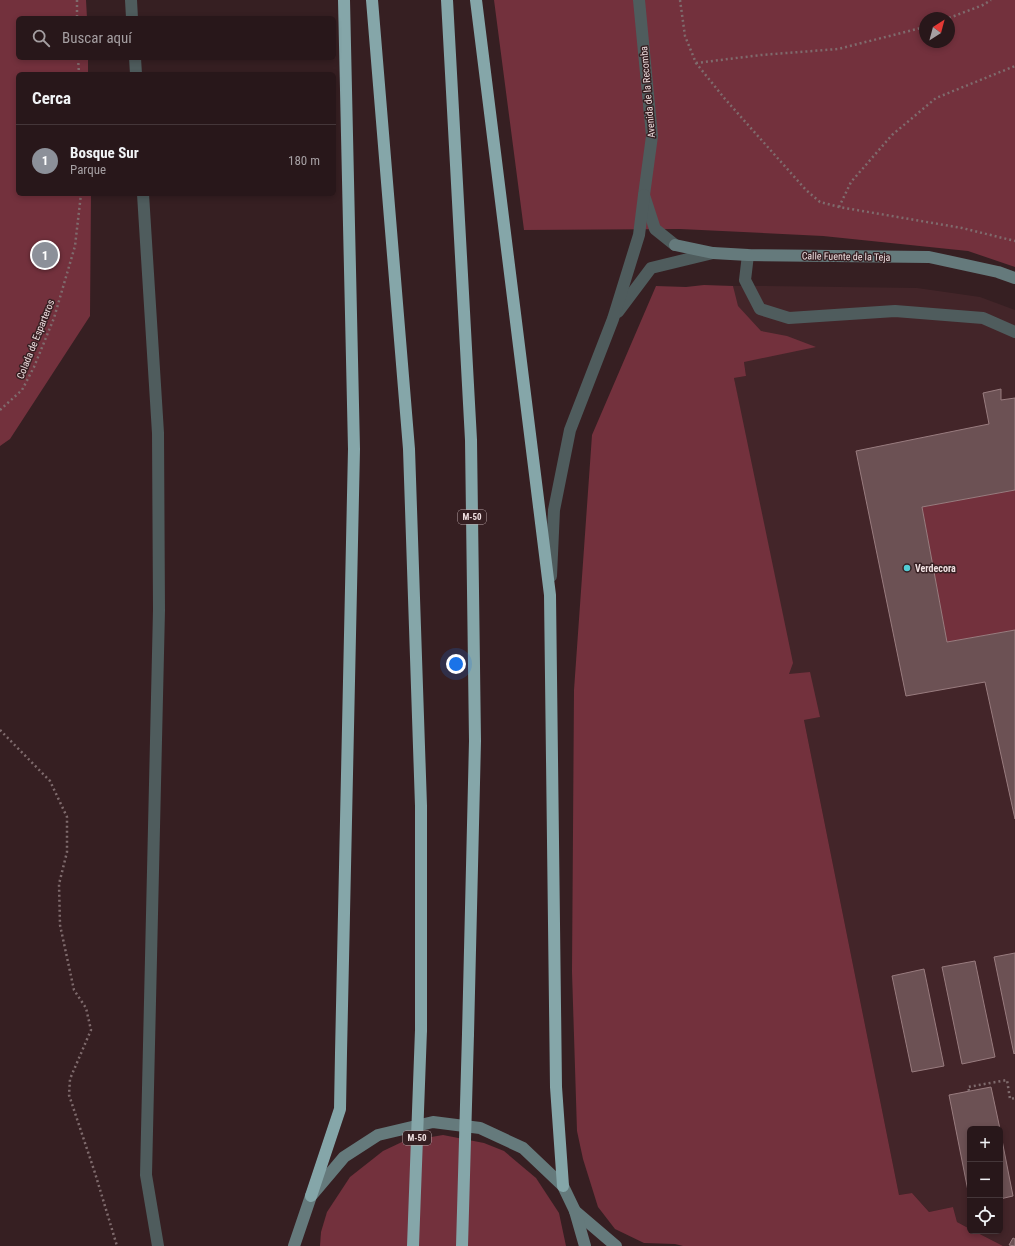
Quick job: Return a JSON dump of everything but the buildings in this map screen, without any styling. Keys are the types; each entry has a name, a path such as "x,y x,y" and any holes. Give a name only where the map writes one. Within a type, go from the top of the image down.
{"highway":[{"path":"311,1196 340,1109 354,449 344,0"},
{"name":"M-50","path":"372,0 409,449 421,806 422,1030 413,1246"},
{"name":"M-50","path":"447,0 471,440 475,741 462,1246"},
{"path":"476,0 550,595 556,1087 563,1186"}],"street":[{"path":"131,0 132,16"},
{"name":"Avenida de la Recomba","path":"639,0 652,136 644,195 655,229 675,245"},
{"path":"135,60 136,72"},
{"path":"550,595 554,510 570,430 613,319 639,235 644,195"},
{"path":"143,196 158,433 159,610 146,1175 158,1246"},
{"name":"Calle Fuente de la Teja","path":"675,245 713,253 748,255 929,258 998,272 1015,278"},
{"path":"613,319 651,268 713,253"},
{"path":"748,255 745,280 760,310 789,318 895,311 983,318 1015,332"},
{"path":"294,1246 311,1196 344,1157 378,1135 433,1122 480,1128 523,1148 563,1186 575,1211 585,1246"},
{"path":"575,1211 616,1246"}],"path":[{"path":"77,0 77,16"},
{"path":"680,0 685,36 696,63 725,99 806,190 820,202 840,207 962,228 1015,241"},
{"path":"955,16 983,5 991,0"},
{"path":"696,63 761,55 838,49 919,29"},
{"path":"78,60 79,72"},
{"path":"840,207 851,182 892,135 936,98 1015,66"},
{"name":"Colada de Esparteros","path":"0,410 22,390 34,367 54,318 75,246 81,196"},
{"path":"0,730 50,781 67,817 67,852 59,884 60,925 74,990 86,1008 91,1030 70,1079 69,1095 117,1246"},
{"path":"969,1091 968,1087 1006,1080 1010,1099 1015,1098"}],"shaded area":[{"path":"0,0 86,0 87,16 16,16 16,60 88,60 88,72 16,72 16,196 91,196 90,316 10,439 0,446"},
{"path":"494,0 1015,0 1015,267 968,251 823,236 680,229 524,230"},
{"path":"704,285 733,286 738,306 761,331 787,336 816,347 744,362 746,376 734,378 793,663 789,674 810,672 820,717 804,720 899,1195 912,1193 929,1212 953,1207 957,1222 967,1227 967,1234 980,1234 1003,1246 683,1246 675,1244 644,1243 615,1229 598,1207 583,1159 577,1131 572,972 574,690 592,435 656,286 686,287"},
{"path":"733,286 917,288 980,297 1015,310 1015,1246 1003,1246 980,1234 1003,1234 1003,1126 967,1126 967,1227 957,1222 953,1207 929,1212 912,1193 899,1195 804,720 819,717 789,675 734,378 746,376"},
{"path":"1015,490 1015,630 947,642 922,507"},
{"path":"443,1135 484,1143 504,1151 536,1178 559,1213 566,1246 320,1246 321,1232 327,1212 350,1177 383,1151 402,1142"}],"place":[{"name":"Bosque Sur","path":"45,255"},
{"name":"Verdecora","path":"907,568"}]}
